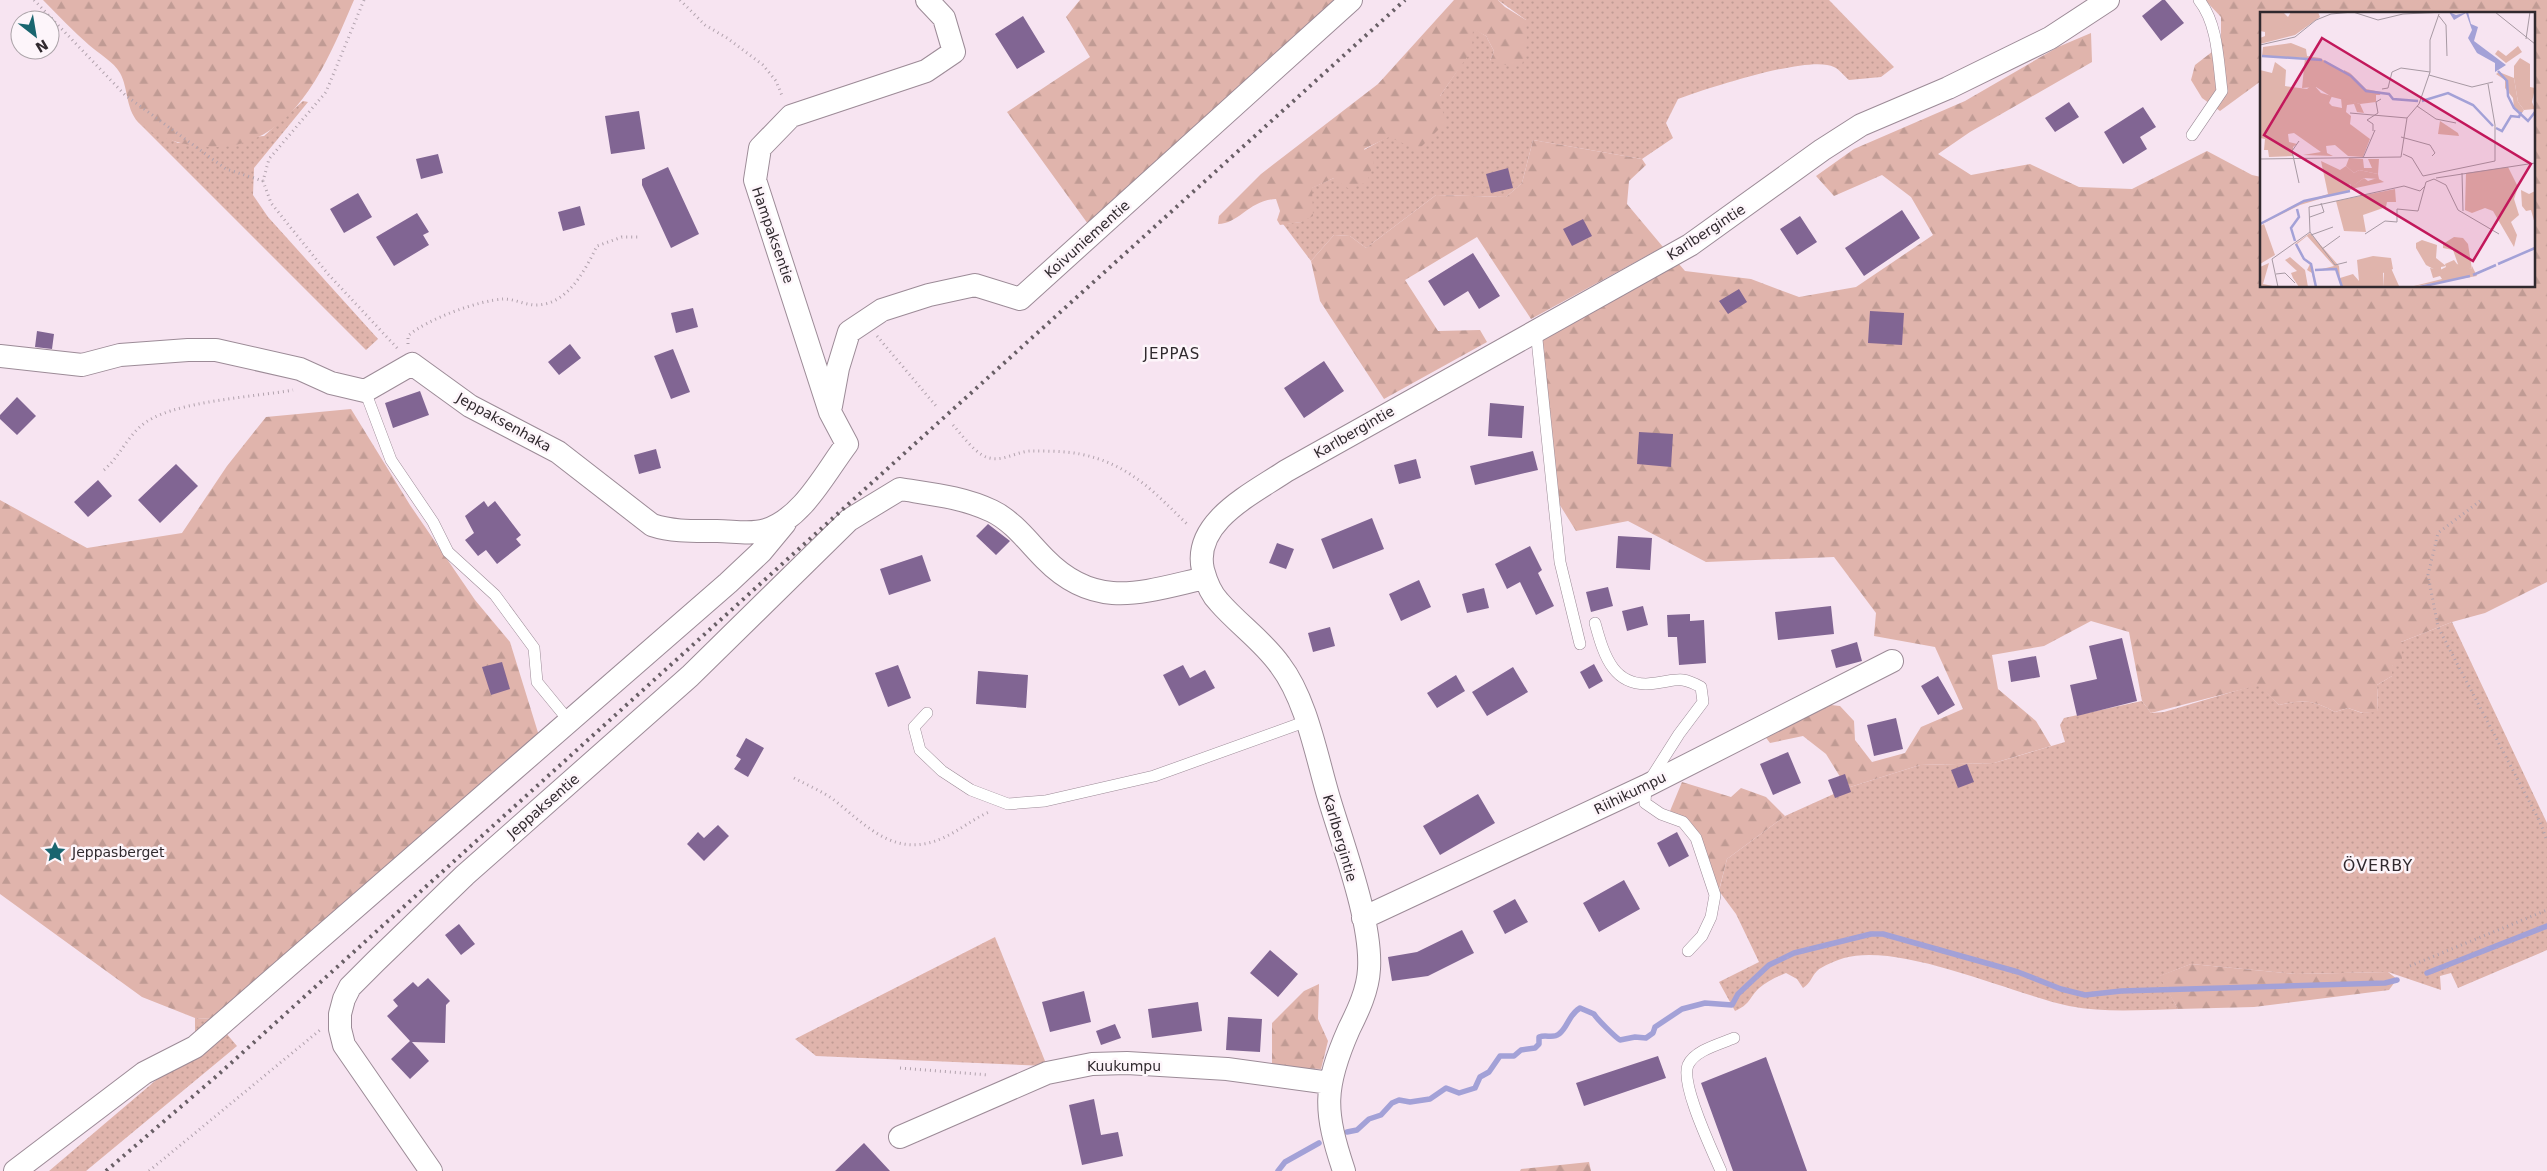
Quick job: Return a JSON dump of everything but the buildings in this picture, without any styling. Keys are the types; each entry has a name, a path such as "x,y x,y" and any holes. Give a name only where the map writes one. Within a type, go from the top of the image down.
{"street":[{"name":"Hampaksentie","path":"847,444 830,412 754,180 760,148 791,116 926,71 954,52 944,18 927,0"},
{"name":"Koivuniementie","path":"830,412 838,368 849,332 882,310 929,295 975,285 1020,299 1352,0"},
{"name":"Karlbergintie","path":"1344,1171 1331,1133 1328,1106 1330,1083 1342,1045 1361,1003 1369,971 1363,918 1307,721 1291,682 1280,665 1217,600 1205,578 1200,556 1204,541 1217,521 1231,508 1286,471 1690,245 1822,150 1861,125 1948,88 2050,38 2108,0"},
{"path":"0,356 82,365 120,355 216,350 300,369 331,383 365,391 412,364"},
{"name":"Jeppaksenhaka","path":"412,364 470,406 558,452 652,525 668,530 749,532 767,530 789,518 847,444"},
{"name":"Jeppaksentie","path":"431,1171 344,1045 340,1029 340,1014 350,987 465,875 690,676 849,520 900,489 966,500 994,512 1011,525 1049,563 1075,584 1096,591 1142,592 1205,578"},
{"path":"15,1171 144,1073 195,1047 728,583 761,552 789,518"},
{"name":"Riihikumpu","path":"1363,918 1646,786 1892,661"},
{"name":"Kuukumpu","path":"900,1137 1047,1073 1092,1064 1127,1063 1227,1069 1330,1083"}],"lane":[{"path":"2192,135 2222,91 2213,28 2205,8 2199,0"},
{"path":"1536,330 1560,562 1580,644"},
{"path":"365,391 391,460 433,522 448,552 495,595 534,648 537,682 569,721"},
{"path":"1595,623 1602,647 1614,670 1631,684 1654,684 1687,679 1701,688 1703,702 1679,734 1646,786 1644,803 1661,814 1683,822 1696,838 1715,895 1711,916 1702,936 1688,952"},
{"path":"927,713 914,727 920,750 942,771 971,790 1008,804 1045,801 1162,774 1307,721"},
{"path":"1721,1171 1687,1082 1688,1064 1702,1052 1734,1038"}],"path":[{"path":"34,0 126,95 226,170 263,181"},
{"path":"364,0 326,92 269,158 263,181 271,203 328,274 412,364"},
{"path":"680,0 705,25 734,42 763,65 776,81 791,116"},
{"path":"412,364 408,336 427,322 501,300 514,300 533,305 550,303 563,297 571,288 584,271 597,246 622,237 640,237"},
{"path":"865,322 936,406"},
{"path":"104,470 114,461 126,442 142,424 164,412 331,383"},
{"path":"953,425 987,458 1010,457 1029,451 1079,454 1121,468 1141,480 1204,541"},
{"path":"2480,501 2438,533 2428,575 2438,626 2540,822 2547,841"},
{"path":"794,778 832,799 867,828 898,845 920,844 945,837 972,820 1008,804"},
{"path":"2410,966 2547,910"},
{"path":"149,1171 340,1014"},
{"path":"900,1068 996,1075"}],"green space":[{"path":"43,0 354,0 330,54 299,104 279,124 256,138 229,146 197,146 168,139 146,129 132,113 123,79 117,69 60,17 60,10 53,10"},
{"path":"1080,0 1337,0 1088,224 1007,112 1090,57 1066,17"},
{"path":"1454,0 1498,0 1505,7 1526,20 1527,44 1522,65 1513,67 1490,61 1494,51 1486,36 1473,29 1472,50 1440,96 1445,123 1418,150 1389,137 1364,149 1374,162 1367,182 1349,189 1334,178 1312,188 1313,216 1301,222 1280,225 1277,220 1280,211 1276,199 1258,203 1232,220 1218,224 1219,216 1261,174 1378,84"},
{"path":"1498,0 1829,0 1894,67 1881,77 1849,80 1834,67 1822,64 1803,65 1757,74 1678,99 1666,123 1673,138 1642,159 1533,140 1522,183 1506,197 1436,195 1366,248 1350,236 1334,235 1311,261 1283,224 1301,222 1311,188 1334,178 1364,150 1389,136 1440,96 1457,71 1473,28 1486,36 1494,51 1490,61 1526,20"},
{"path":"2205,0 2547,0 2547,582 2485,613 2452,622 2401,642 2402,659 2392,666 2392,676 2377,685 2378,712 2363,713 2348,708 2335,712 2314,703 2302,701 2279,705 2259,685 2151,713 2142,701 2129,632 2091,621 2044,646 1992,655 1998,689 2036,721 2051,746 1994,763 1920,765 1847,788 1826,754 1803,736 1770,743 1764,735 1822,704 1840,706 1854,721 1855,740 1872,762 1905,753 1921,727 1963,709 1935,647 1874,636 1876,613 1834,557 1706,562 1628,521 1576,531 1558,502 1541,338 1679,264 1685,271 1751,279 1799,297 1856,287 1933,235 1911,197 1882,175 1834,196 1816,176 1854,149 1965,101 2058,47 2091,33 2092,62 1970,132 1938,154 1971,175 2030,164 2079,187 2132,189 2207,151 2252,175 2260,177 2260,288 2534,288 2534,12 2260,12 2260,82 2220,111 2202,98 2191,80 2195,65 2221,45 2221,17"},
{"path":"303,101 308,102 254,168 253,195 268,217 378,339 366,350 141,125 178,143 264,136"},
{"path":"1533,140 1642,159 1646,165 1629,181 1627,204 1663,247 1531,319 1477,237 1405,280 1438,331 1480,330 1487,342 1384,399 1320,301 1311,261 1334,235 1350,236 1366,248 1436,195 1506,197 1522,183"},
{"path":"351,409 410,505 475,600 510,642 540,739 214,1019 195,1018 142,997 0,894 0,500 87,548 182,533 227,466 266,417"},
{"path":"2452,622 2547,823 2547,950 2458,988 2451,973 2440,976 2441,990 2388,972 2296,974 2191,964 2160,976 2178,1009 2110,1010 2069,1006 1924,963 1894,957 1867,955 1844,958 1826,965 1817,971 1803,988 1797,979 1786,973 1761,986 1746,1004 1735,1011 1719,982 1759,962 1736,914 1719,891 1727,859 1785,816 1847,788 1920,765 1994,763 2065,742 2060,725 2064,718 2142,701 2151,713 2164,712 2259,684 2279,705 2302,701 2320,705 2335,712 2348,708 2362,713 2378,711 2377,685 2392,676 2392,666 2401,642"},
{"path":"1682,782 1731,797 1741,788 1766,797 1785,816 1727,859 1719,890 1685,818 1670,811"},
{"path":"995,937 1047,1066 816,1056 795,1039"},
{"path":"2191,964 2296,974 2388,972 2397,979 2389,990 2254,1007 2178,1009 2159,976"},
{"path":"1319,984 1318,1019 1328,1041 1321,1069 1272,1067 1272,1023 1304,991"},
{"path":"195,1018 214,1019 237,1046 86,1171 49,1171 195,1047"},
{"path":"1589,1162 1591,1171 1520,1171 1521,1169"}],"waterway":[{"path":"2427,973 2547,926"},
{"path":"1347,1132 1357,1130 1369,1119 1381,1115 1392,1103 1399,1100 1410,1102 1430,1099 1446,1088 1459,1093 1475,1088 1480,1077 1489,1072 1500,1056 1514,1056 1521,1050 1535,1048 1539,1044 1539,1037 1557,1035 1580,1008 1594,1014 1620,1040 1635,1037 1646,1038 1653,1033 1655,1027 1682,1009 1705,1003 1732,1005 1738,994 1769,965 1794,953 1871,934 1883,934 2018,972 2061,989 2085,995 2121,991 2385,983 2397,980"},
{"path":"1278,1171 1285,1162 1319,1143"}],"railway":[{"path":"106,1171 219,1074 1405,0"}],"place":[{"name":"Jeppasberget","path":"55,852"}],"district":[{"name":"JEPPAS","path":"1172,354"},
{"name":"ÖVERBY","path":"2378,865"}]}
